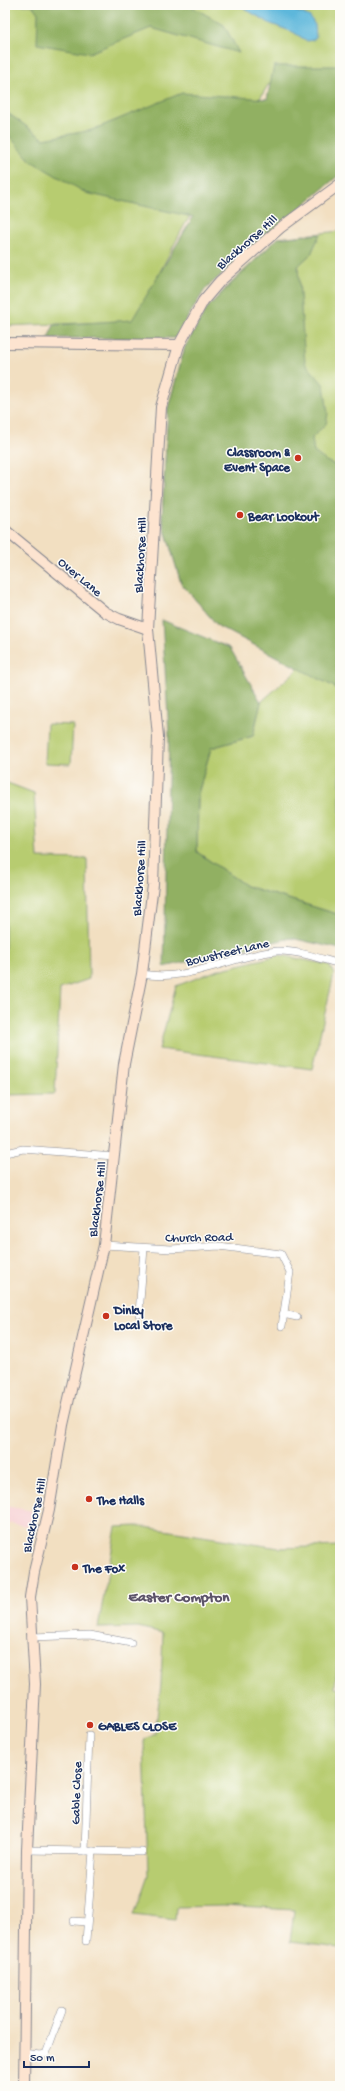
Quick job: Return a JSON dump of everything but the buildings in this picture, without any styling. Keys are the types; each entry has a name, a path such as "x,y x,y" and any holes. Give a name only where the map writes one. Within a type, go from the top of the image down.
{"main road":[{"name":"Blackhorse Hill","path":"24,2086 27,1850 35,1692 30,1597 34,1572 49,1510 63,1425 104,1246 124,1064 142,974 153,885 158,737 148,629 161,407 179,345 195,312 220,280 280,228 340,184"},
{"path":"5,343 179,345"},
{"name":"Over Lane","path":"5,530 105,612 119,619 148,629"}],"street":[{"name":"Bowstreet Lane","path":"142,974 160,977 198,971 260,954 279,951 311,956 340,964"},
{"path":"5,1153 22,1149 114,1156"},
{"name":"Church Road","path":"104,1246 144,1248 202,1248 219,1246 281,1254 290,1272 282,1326"},
{"path":"139,1314 144,1248"},
{"path":"283,1314 297,1317"},
{"path":"31,1637 90,1635 131,1643"},
{"name":"Gable Close","path":"85,1851 89,1735"},
{"path":"27,1850 142,1852"},
{"path":"86,1941 93,1851"},
{"path":"74,1921 87,1922"},
{"path":"24,2053 40,2055 46,2054 62,2010"}],"shaded area":[{"path":"5,1506 39,1512 36,1528 10,1523 5,1527"}],"green space":[{"path":"5,5 340,5 340,79 268,85 184,226 134,321 5,326"},
{"path":"32,5 189,5 224,25 239,53 151,28 89,53 37,44 38,13"},
{"path":"274,66 340,66 340,174 206,288 175,338 48,338 54,325 132,320 193,217 86,193 31,161 5,131 5,111 44,139 92,130 182,93 267,99"},
{"path":"340,231 340,915 246,886 197,852 198,794 211,748 253,736 261,702 299,668 218,626 181,583 162,519 168,408 185,347 208,307 278,238"},
{"path":"320,234 311,254 298,266 305,363 324,385 328,413 326,424 312,438 314,452 326,461 340,467 340,690 218,626 181,583 162,519 168,408 185,347 208,307 278,238"},
{"path":"162,620 230,648 261,702 253,736 211,748 198,794 197,852 246,886 340,915 340,949 291,938 164,967 169,734"},
{"path":"47,724 73,725 71,764 45,763"},
{"path":"5,782 34,793 38,858 87,859 89,979 60,989 55,1094 5,1095"},
{"path":"280,955 329,965 334,974 312,1069 159,1049 176,986 218,970"},
{"path":"138,1526 279,1548 340,1546 340,1634 335,1688 340,1689 340,1948 290,1942 294,1910 222,1906 176,1907 175,1920 134,1915 148,1875 144,1740 155,1734 161,1684 163,1633 138,1627 98,1628 116,1527"}],"water":[{"path":"242,5 275,5 302,13 310,17 315,25 316,38 307,41 293,32 271,24 245,9"}],"place":[{"name":"Classroom & Event Space","path":"298,458"},
{"name":"Bear Lookout","path":"240,515"},
{"name":"Dinky Local Store","path":"106,1316"},
{"name":"The Halls","path":"89,1499"},
{"name":"The Fox","path":"75,1567"},
{"name":"GABLES CLOSE","path":"90,1725"}],"district":[{"name":"Easter Compton","path":"179,1596"}]}
